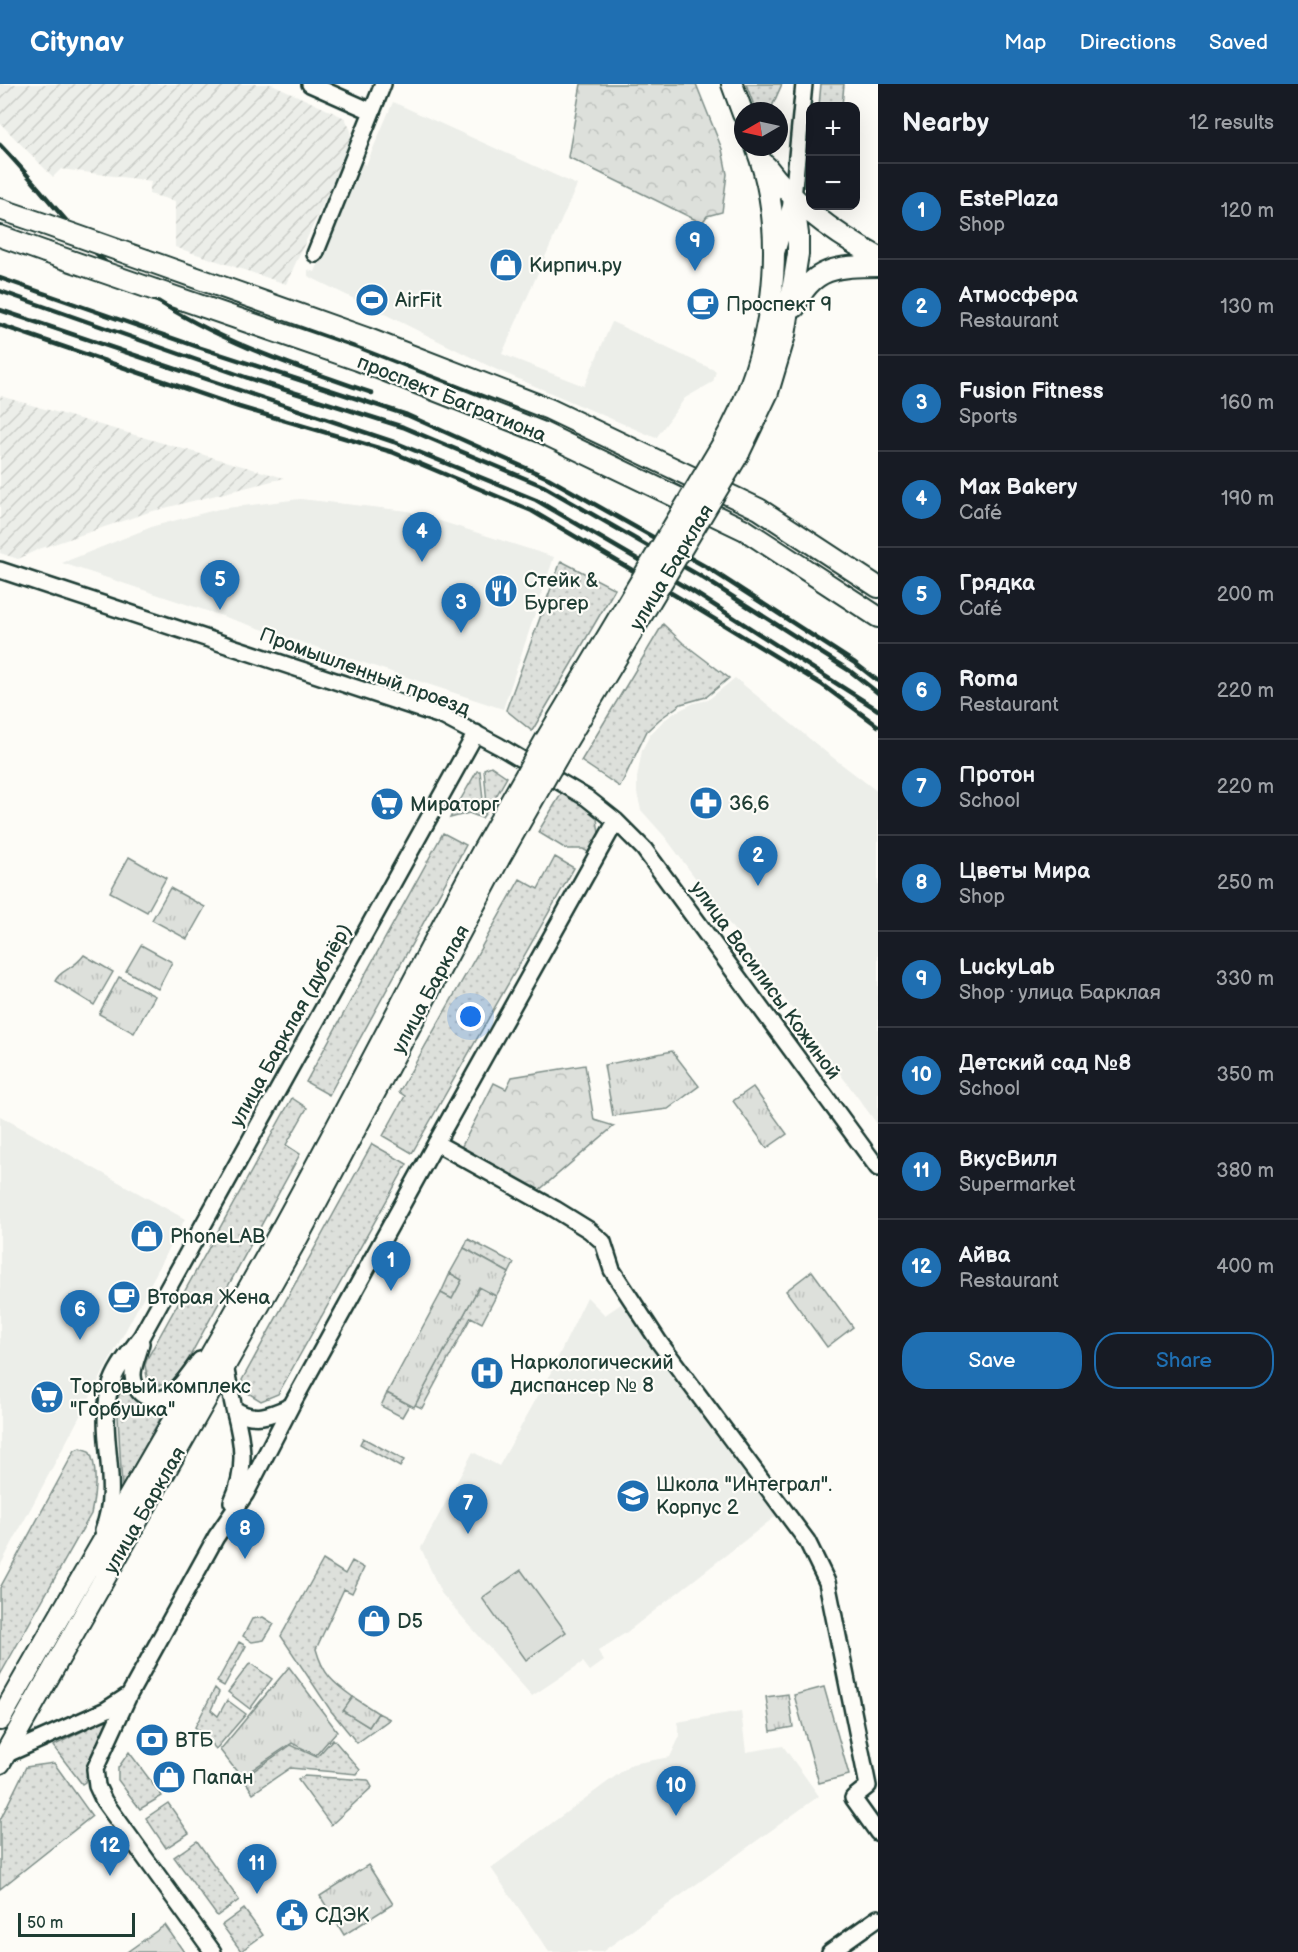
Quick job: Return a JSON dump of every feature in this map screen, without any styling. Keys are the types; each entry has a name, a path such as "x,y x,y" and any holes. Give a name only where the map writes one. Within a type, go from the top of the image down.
{"main road":[{"path":"732,84 739,102"},
{"path":"759,156 771,207 773,263"},
{"path":"760,156 793,198 822,223 878,257"},
{"name":"улица Барклая","path":"3,1759 311,1212 491,854 550,731 768,392 785,335 798,254 793,198"},
{"name":"проспект Багратиона","path":"0,208 366,338 549,409 759,509 878,587"},
{"name":"проспект Багратиона","path":"0,236 358,360 541,432 745,530 878,617"},
{"name":"улица Барклая","path":"731,449 760,353 767,321 773,263"},
{"path":"785,335 802,290 814,278 840,267 878,266"},
{"name":"улица Барклая","path":"0,1720 90,1561 159,1447 491,854"}],"street":[{"path":"310,84 370,111"},
{"path":"315,254 370,111 383,84"},
{"name":"улица Барклая","path":"773,263 793,198 804,84"},
{"name":"Промышленный проезд","path":"0,570 444,717 587,798 616,821"},
{"name":"улица Барклая (дублёр)","path":"90,1561 109,1515 112,1497 106,1437 106,1406 111,1385 141,1337 476,734"},
{"path":"216,1537 246,1493 291,1406 616,821"},
{"name":"улица Василисы Кожиной","path":"616,821 644,849 878,1168"},
{"path":"436,1143 555,1209 589,1230 603,1242 612,1270 659,1342 807,1541 827,1582 868,1786 853,1798 878,1833"},
{"name":"улица Барклая (дублёр)","path":"141,1337 133,1378 139,1391 155,1399 172,1394 220,1338"},
{"path":"213,1952 104,1801 97,1786 95,1769 129,1695 216,1537 238,1490 243,1468 243,1450 225,1366"},
{"path":"234,1410 244,1416 256,1418 268,1416 291,1406"},
{"path":"3,1759 98,1714 129,1695"},
{"path":"830,1952 878,1918"}],"shaded area":[{"path":"0,84 272,84 345,118 351,131 350,145 286,284 175,247 175,201 149,194 151,181 61,169 53,177 0,123"},
{"path":"393,102 577,185 502,354 584,386 612,322 716,371 713,382 685,398 656,438 495,369 308,276 308,270 315,272 360,162 366,165"},
{"path":"0,396 284,478 149,512 39,549 18,559 0,553"},
{"path":"300,499 408,511 554,557 503,709 62,563 154,526 219,509"},
{"path":"735,678 878,792 878,1125 665,837 641,810 637,793 637,778 642,750 650,735 663,721 676,712 694,703 708,700"},
{"path":"0,1116 185,1219 0,1566"},
{"name":"Школа \"Интеграл\". Корпус 2","path":"587,1297 605,1315 621,1304 776,1516 627,1632 598,1651 604,1661 590,1671 583,1662 532,1696 441,1593 421,1548 473,1452 499,1466 550,1374"},
{"path":"741,1711 746,1752 783,1746 819,1796 602,1952 549,1952 491,1868 632,1764 670,1757 680,1736 677,1722"}],"green space":[{"path":"581,84 696,84 722,149 727,174 722,212 707,216 702,223 568,157"},
{"path":"746,84 782,84 774,102 753,102"},
{"path":"821,84 844,84 842,102 819,102"},
{"path":"561,561 615,589 532,731 506,710"},
{"path":"663,624 683,643 729,678 706,697 681,704 647,731 620,787 581,761"},
{"path":"491,766 507,777 490,807 487,805 484,769"},
{"path":"477,771 480,771 484,810 487,811 482,818 469,813 450,818"},
{"path":"563,791 596,811 600,841 593,855 583,849 566,849 538,832"},
{"path":"443,833 466,845 329,1095 306,1082"},
{"path":"129,857 166,878 147,912 110,892"},
{"path":"555,857 574,868 412,1153 383,1136 405,1096 399,1092 520,879 538,889"},
{"path":"170,888 205,907 187,939 152,920"},
{"path":"141,945 172,962 158,989 126,971"},
{"path":"84,955 113,972 94,1005 55,981"},
{"path":"119,977 155,996 134,1033 99,1014"},
{"path":"672,1051 699,1086 668,1109 613,1116 604,1065"},
{"path":"585,1065 594,1120 614,1126 538,1191 461,1148 494,1083 506,1089 512,1077"},
{"path":"753,1087 787,1134 767,1148 733,1101"},
{"path":"292,1098 307,1108 286,1145 300,1154 178,1378 169,1385 156,1385 147,1377 145,1365 147,1359"},
{"path":"372,1144 407,1164 278,1394 261,1401 248,1393 242,1380"},
{"path":"468,1239 514,1263 509,1273 464,1248"},
{"path":"464,1248 509,1273 496,1296 479,1287 414,1407 387,1393 441,1293 452,1299 462,1280 450,1273"},
{"path":"812,1271 853,1327 827,1347 786,1291"},
{"path":"450,1273 462,1280 452,1299 441,1293"},
{"path":"479,1287 496,1296 482,1323 471,1317 422,1408 415,1405"},
{"path":"126,1385 143,1403 167,1406 122,1487 117,1400 122,1388"},
{"path":"387,1393 409,1405 402,1417 381,1406"},
{"path":"363,1438 404,1460 400,1467 360,1444"},
{"path":"80,1448 89,1451 94,1465 95,1490 91,1514 0,1675 0,1588 75,1450"},
{"path":"323,1560 345,1574 352,1561 364,1568 352,1593 344,1589 316,1649 329,1677 353,1697 344,1711 369,1727 378,1713 390,1719 357,1743 331,1711 281,1636"},
{"path":"521,1570 566,1632 526,1660 482,1598"},
{"path":"263,1617 274,1624 264,1640 252,1642 243,1636 252,1619"},
{"path":"239,1642 246,1646 224,1686 217,1682"},
{"path":"250,1663 272,1679 250,1709 228,1692"},
{"path":"289,1667 337,1731 316,1755 292,1743 241,1777 220,1750"},
{"path":"824,1687 849,1775 819,1783 794,1695"},
{"path":"215,1688 219,1692 211,1710 218,1716 227,1700 246,1714 216,1749 195,1727"},
{"path":"788,1694 793,1727 771,1731 766,1697"},
{"path":"353,1697 378,1713 369,1727 343,1711"},
{"path":"110,1719 91,1755 85,1782 82,1784 53,1746"},
{"path":"333,1739 360,1770 357,1774 290,1768 253,1793 243,1778 291,1745 317,1757"},
{"path":"129,1752 162,1796 140,1809 118,1780 118,1768"},
{"path":"54,1763 92,1816 0,1889 0,1820 26,1767"},
{"path":"304,1776 368,1780 372,1787 331,1825 298,1780"},
{"path":"168,1803 189,1833 166,1848 146,1818"},
{"path":"197,1841 239,1900 217,1916 174,1857"},
{"path":"368,1865 393,1904 344,1935 320,1896"},
{"path":"244,1909 263,1935 241,1951 222,1925"},
{"path":"165,1925 184,1952 127,1952"}],"railway":[{"path":"0,145 97,254 114,270 147,294 228,339 372,393"},
{"path":"0,278 198,347 407,415 548,478 708,568 855,663 878,681"},
{"path":"0,291 248,378 403,427 543,486 700,576 850,671 878,693"},
{"path":"0,310 394,442 536,500 692,591 878,710"},
{"path":"0,325 239,407 392,452 532,511 821,684 878,726"}],"place":[{"name":"Кирпич.ру","path":"506,265"},
{"name":"LuckyLab","path":"695,271"},
{"name":"AirFit","path":"372,300"},
{"name":"Проспект 9","path":"703,304"},
{"name":"Max Bakery","path":"422,562"},
{"name":"Стейк & Бургер","path":"501,591"},
{"name":"Грядка","path":"220,610"},
{"name":"Fusion Fitness","path":"461,633"},
{"name":"36,6","path":"706,803"},
{"name":"Мираторг","path":"387,804"},
{"name":"Атмосфера","path":"758,886"},
{"name":"PhoneLAB","path":"147,1236"},
{"name":"EstePlaza","path":"391,1291"},
{"name":"Вторая Жена","path":"124,1297"},
{"name":"Roma","path":"80,1340"},
{"name":"Наркологический диспансер № 8","path":"487,1373"},
{"name":"Торговый комплекс \"Горбушка\"","path":"47,1397"},
{"name":"Школа \"Интеграл\". Корпус 2","path":"633,1496"},
{"name":"Протон","path":"468,1534"},
{"name":"Цветы Мира","path":"245,1559"},
{"name":"D5","path":"374,1621"},
{"name":"ВТБ","path":"152,1740"},
{"name":"Папан","path":"169,1777"},
{"name":"Детский сад №8","path":"676,1816"},
{"name":"Айва","path":"110,1876"},
{"name":"ВкусВилл","path":"257,1894"},
{"name":"СДЭК","path":"292,1915"}]}
